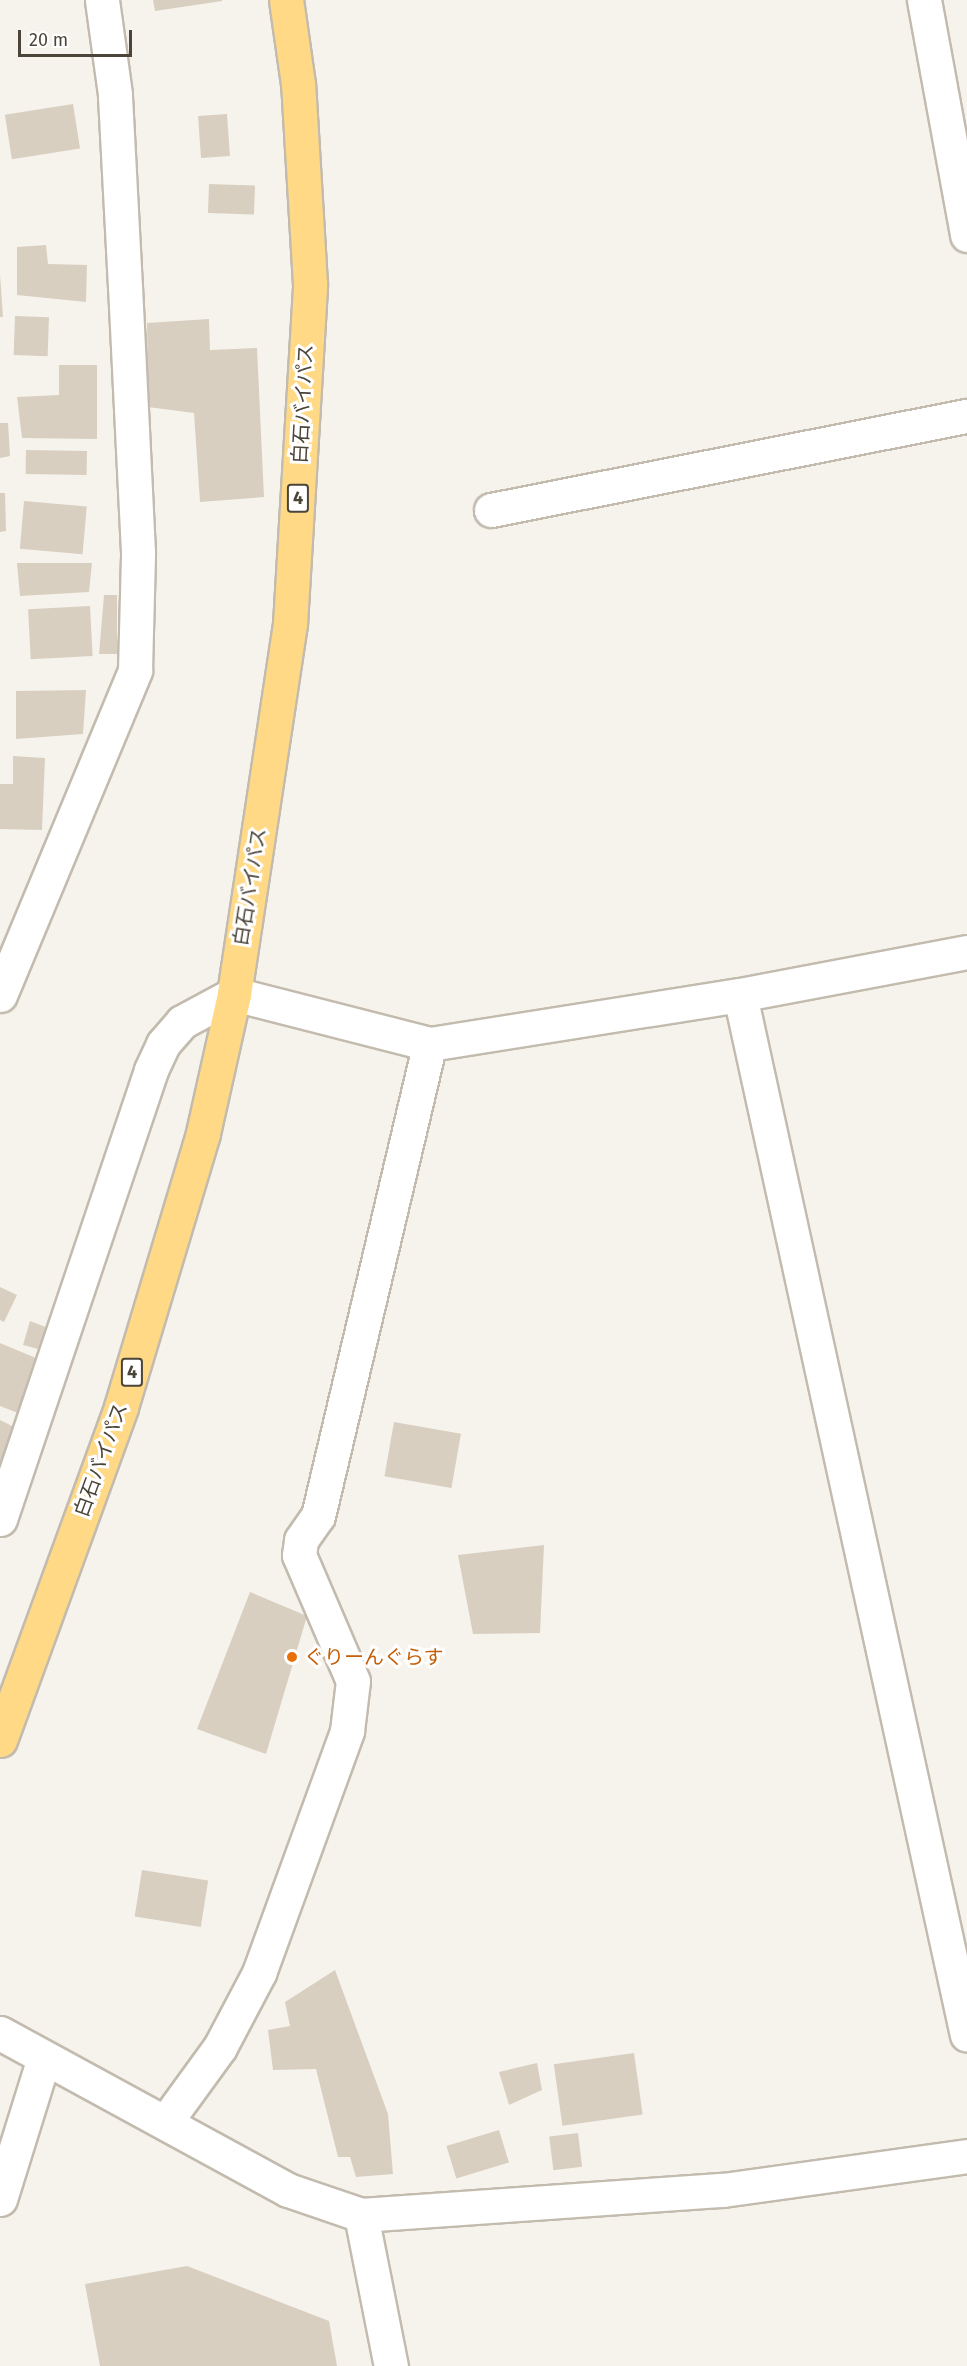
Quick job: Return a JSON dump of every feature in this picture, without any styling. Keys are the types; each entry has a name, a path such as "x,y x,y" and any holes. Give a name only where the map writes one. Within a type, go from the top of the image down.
{"highway":[{"name":"白石バイパス","path":"0,1740 121,1407 203,1133 234,994 290,624 309,296 298,84 286,0"}],"street":[{"path":"0,994 12,938 135,670 138,552 116,94 102,0"},
{"path":"924,0 967,235"},
{"path":"491,510 967,416"},
{"path":"0,1518 159,1053 182,1022 234,994 430,1044 740,995 967,952"},
{"path":"740,995 967,2035"},
{"path":"167,2120 220,2047 259,1973 347,1731 353,1681 299,1556 301,1540 318,1516 430,1044"},
{"path":"0,2033 44,2058 167,2120 288,2190 361,2215 723,2190 967,2156"},
{"path":"0,2199 44,2058"},
{"path":"361,2215 391,2366"}],"building":[{"path":"153,0 222,0 222,1 155,11"},
{"path":"73,104 80,148 12,159 5,115"},
{"path":"227,114 230,156 201,158 198,116"},
{"path":"209,184 255,186 254,215 208,213"},
{"path":"46,245 48,264 87,265 86,302 17,295 17,247"},
{"path":"0,274 3,317 0,317"},
{"path":"15,316 49,317 48,356 14,355"},
{"path":"209,319 210,350 257,348 264,497 200,502 194,413 148,407 147,323"},
{"path":"59,365 97,365 97,439 22,438 17,397 59,395"},
{"path":"0,423 8,423 10,456 0,458"},
{"path":"26,450 87,451 87,475 26,474"},
{"path":"0,493 5,493 6,531 0,532"},
{"path":"24,501 87,506 83,554 20,549"},
{"path":"17,563 92,563 89,592 20,596"},
{"path":"104,595 117,595 117,654 99,654"},
{"path":"90,606 93,656 31,659 28,609"},
{"path":"86,690 83,734 16,739 16,691"},
{"path":"13,756 45,758 42,830 0,829 0,784 13,784"},
{"path":"0,1287 17,1295 4,1322 0,1320"},
{"path":"30,1321 56,1331 49,1352 23,1345"},
{"path":"0,1343 43,1361 23,1415 0,1406"},
{"path":"0,1420 18,1429 0,1478"},
{"path":"394,1422 461,1434 451,1488 384,1476"},
{"path":"544,1545 540,1633 473,1634 458,1555"},
{"path":"250,1592 307,1616 266,1754 197,1729"},
{"path":"142,1870 208,1880 201,1927 135,1916"},
{"path":"335,1970 388,2114 393,2174 356,2177 350,2157 338,2157 316,2069 273,2070 268,2030 290,2026 285,2002"},
{"path":"634,2053 643,2114 562,2126 554,2064"},
{"path":"537,2063 542,2090 509,2105 499,2072"},
{"path":"499,2130 509,2163 456,2179 446,2146"},
{"path":"578,2133 582,2167 553,2170 549,2137"},
{"path":"187,2266 329,2321 337,2366 100,2366 85,2284"}],"place":[{"name":"ぐりーんぐらす","path":"292,1657"}]}
